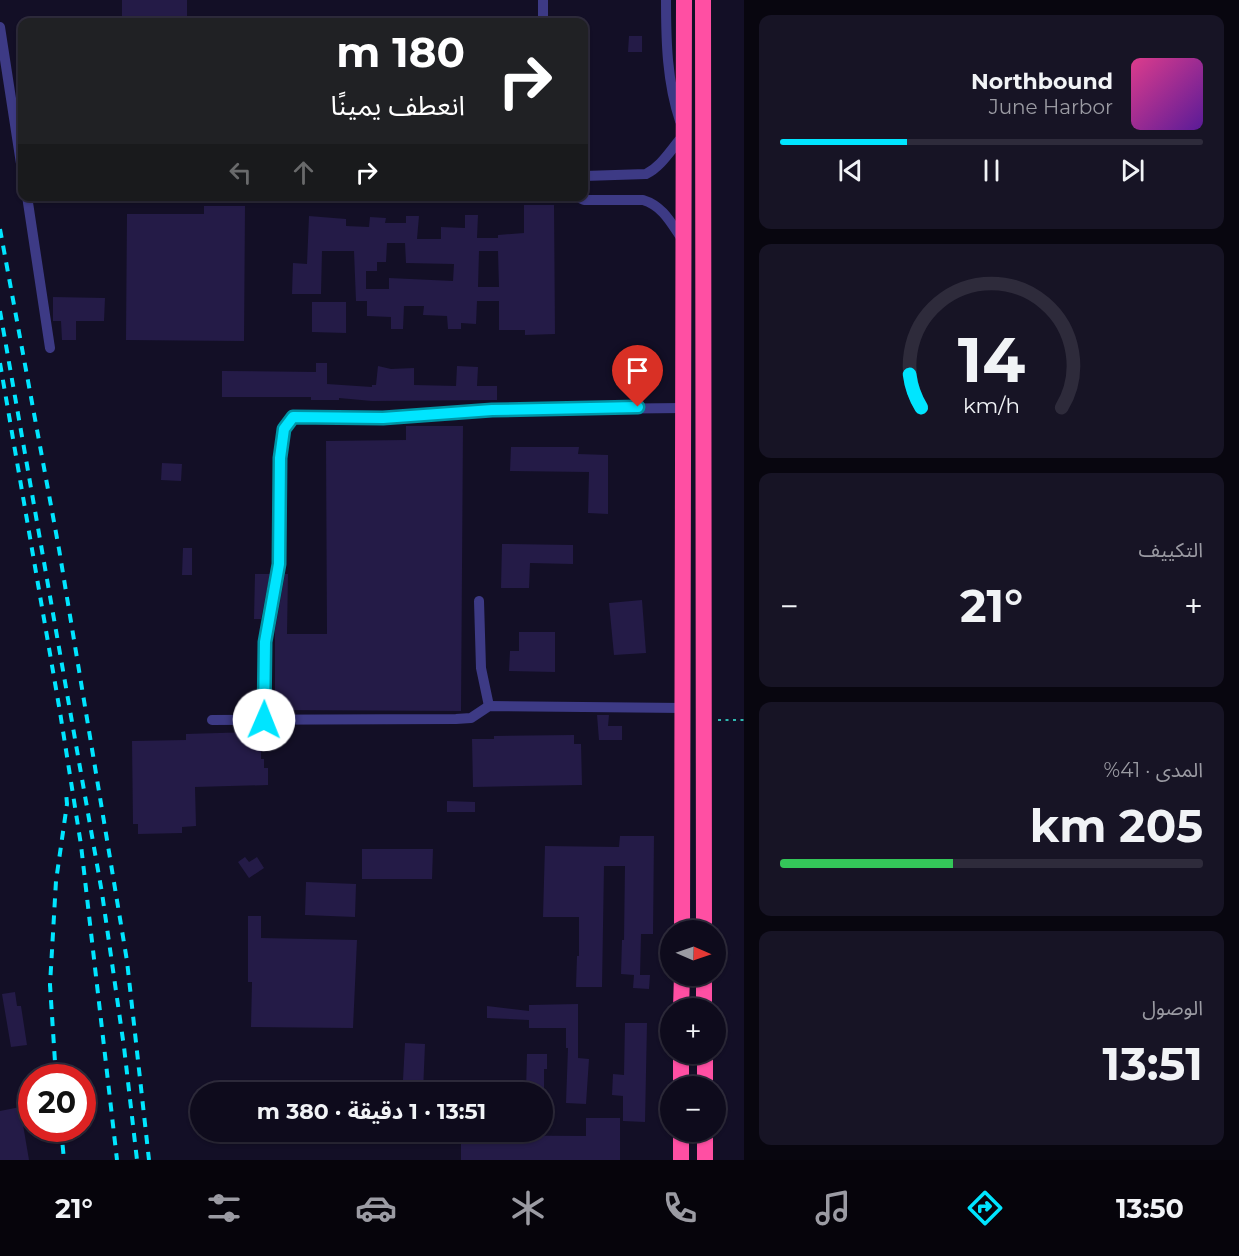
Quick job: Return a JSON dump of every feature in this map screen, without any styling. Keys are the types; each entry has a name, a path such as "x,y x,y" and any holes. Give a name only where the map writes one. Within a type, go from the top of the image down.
{"highway":[{"path":"682,920 684,0"},
{"path":"703,0 704,920"},
{"path":"681,1142 681,1160"},
{"path":"705,1142 705,1160"}],"lane":[{"path":"543,0 543,18"},
{"path":"588,176 646,174 662,163 684,135 672,98 666,43 666,0"},
{"path":"0,27 18,144"},
{"path":"588,200 650,202 659,207 684,242"},
{"path":"28,201 50,348"},
{"path":"264,720 265,642 279,564 280,458 284,429 293,417 383,418 492,410 684,408"},
{"path":"479,601 481,668 489,706"},
{"path":"212,720 456,720 471,718 489,706 684,708"}],"path":[{"path":"703,720 744,720"}],"building":[{"path":"122,0 187,0 187,18 122,18"},
{"path":"629,36 642,36 642,52 628,52"},
{"path":"524,205 554,205 555,334 525,335 525,330 499,330 499,301 477,301 476,324 461,323 461,329 448,329 447,316 423,315 424,306 404,306 403,329 391,329 391,317 367,316 367,301 356,301 354,251 322,251 321,294 292,294 293,263 307,264 309,216 346,219 346,226 369,227 370,217 386,218 385,223 406,223 406,216 419,216 417,239 441,239 441,227 465,228 465,215 478,215 477,238 498,238 498,235 524,233","holes":["387,243 405,243 406,263 454,264 453,281 389,278 389,289 366,289 366,271 377,271 377,262 386,262","479,251 498,251 499,287 478,287"]},
{"path":"204,206 245,206 244,341 126,340 127,214 204,214"},
{"path":"53,297 105,298 104,321 76,321 76,340 62,340 61,321 53,321"},
{"path":"312,302 346,302 346,333 312,332"},
{"path":"625,362 643,363 641,380 631,379 632,371 624,370"},
{"path":"316,363 327,363 327,384 372,387 376,385 378,366 391,369 414,368 414,385 456,386 457,366 478,367 477,386 497,386 497,400 372,401 339,398 339,400 311,400 311,397 222,397 222,371 316,372"},
{"path":"406,426 463,426 461,711 275,710 275,630 285,574 288,574 287,634 327,634 326,441 406,440"},
{"path":"511,447 579,447 578,454 608,455 608,514 588,513 589,472 510,471"},
{"path":"162,463 182,464 181,481 161,480"},
{"path":"502,544 573,545 573,564 530,563 529,588 501,588"},
{"path":"183,548 192,548 192,575 182,575"},
{"path":"255,574 270,574 261,619 254,619"},
{"path":"642,600 646,653 614,655 609,603"},
{"path":"519,632 555,632 555,672 509,671 510,651 519,651"},
{"path":"597,715 609,715 608,726 622,726 622,740 599,740"},
{"path":"252,732 252,747 261,747 264,768 268,768 268,785 195,787 196,826 182,827 182,833 138,834 138,824 133,824 132,741 186,740 186,734"},
{"path":"574,735 574,744 581,744 582,785 473,787 472,739 494,739 494,736"},
{"path":"447,801 475,802 475,812 447,812"},
{"path":"620,836 654,836 653,934 641,934 640,975 650,975 649,989 633,988 634,975 621,974 625,866 604,866 602,987 576,987 579,917 543,917 545,846 619,847"},
{"path":"362,849 433,849 432,879 362,879"},
{"path":"245,857 249,862 257,857 264,868 249,878 238,862"},
{"path":"306,882 356,884 355,917 305,915"},
{"path":"248,916 261,916 261,938 357,940 353,1028 251,1027 252,982 248,982"},
{"path":"15,992 17,1006 21,1006 27,1045 11,1047 2,994"},
{"path":"578,1004 578,1058 589,1059 586,1104 566,1103 568,1048 566,1048 566,1028 529,1028 529,1020 487,1018 487,1006 529,1011 529,1005"},
{"path":"625,1023 647,1023 645,1122 623,1121 623,1096 612,1095 613,1074 624,1075"},
{"path":"405,1043 425,1044 423,1082 380,1082 380,1080 403,1080"},
{"path":"527,1054 547,1054 544,1082 526,1082"},
{"path":"18,1107 18,1142 26,1142 29,1160 0,1160 0,1111"},
{"path":"586,1118 620,1118 620,1160 461,1160 461,1142 553,1142 553,1136 586,1136"}],"railway":[{"path":"0,229 59,549 127,961 149,1160"},
{"path":"0,311 102,893 137,1160"},
{"path":"0,363 81,845 117,1160"},
{"path":"55,1064 50,985 56,881 67,804 66,792"},
{"path":"62,1142 64,1160"}],"route":[{"path":"264,720 265,642 279,564 280,458 284,429 293,417 383,418 492,410 638,407"}]}
